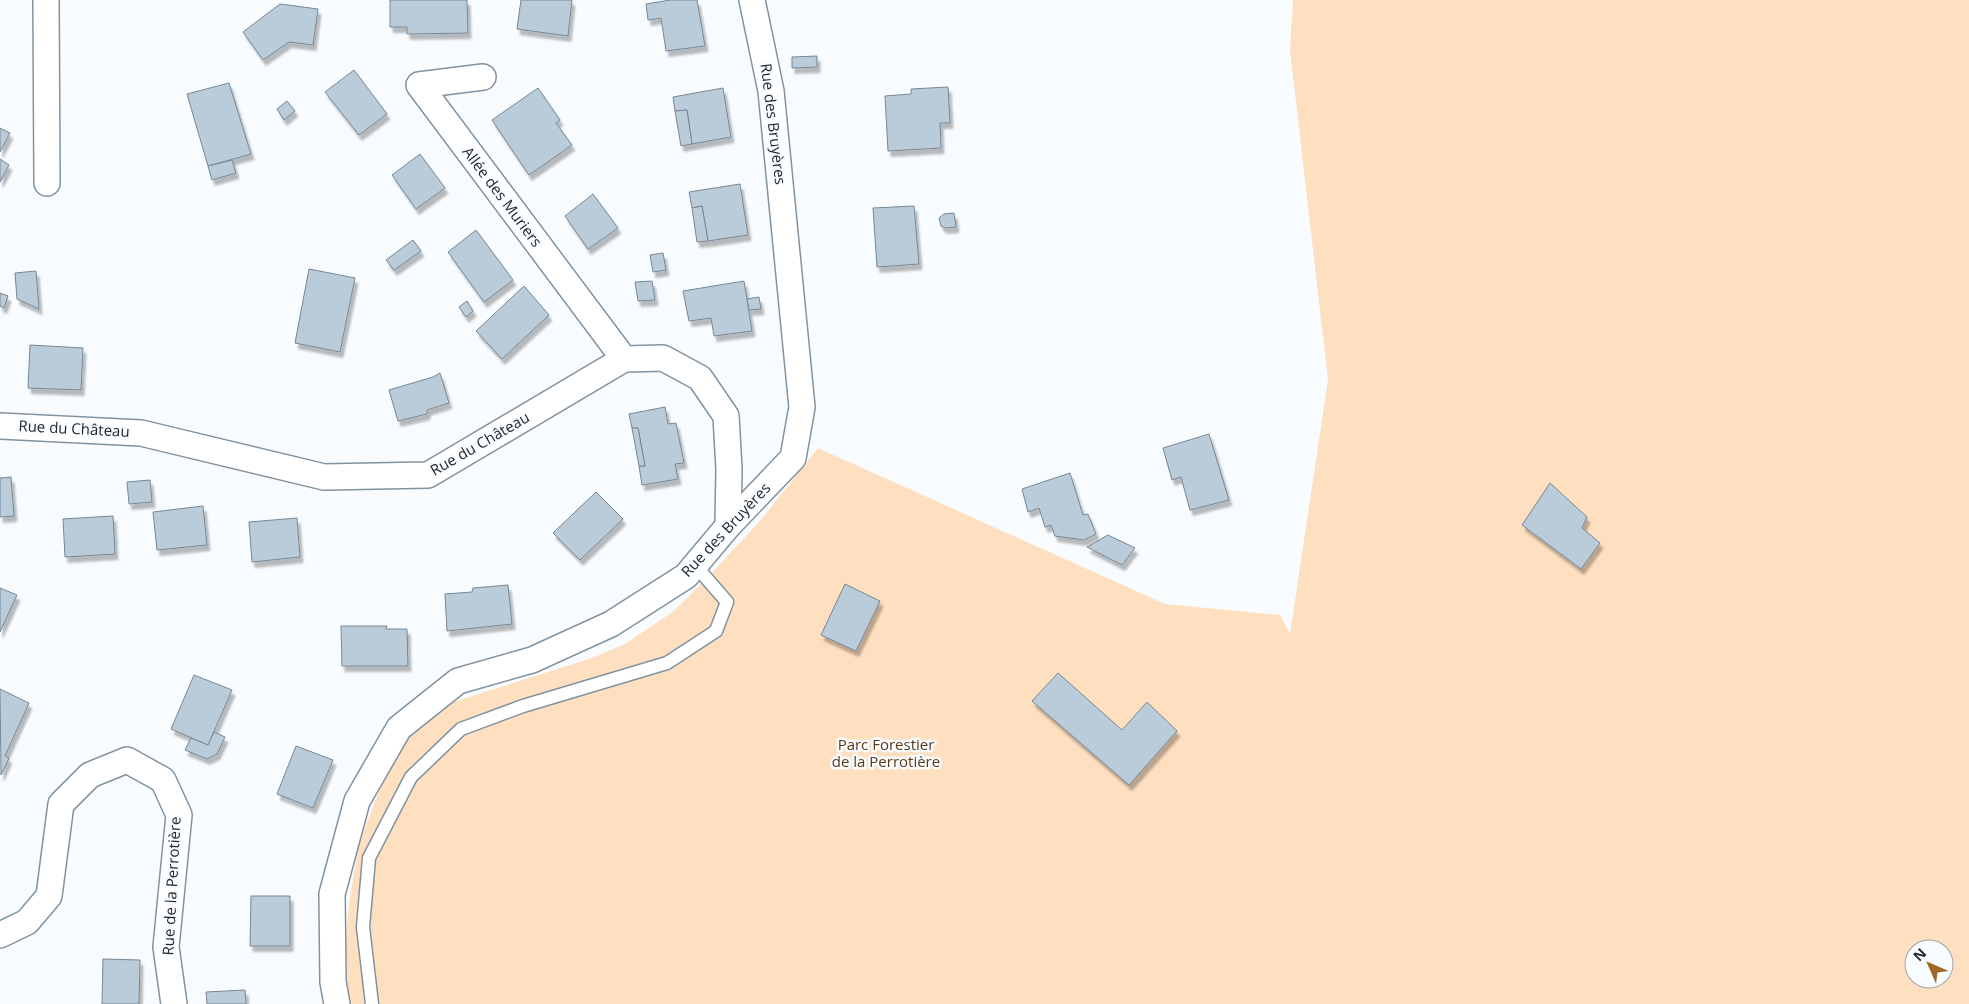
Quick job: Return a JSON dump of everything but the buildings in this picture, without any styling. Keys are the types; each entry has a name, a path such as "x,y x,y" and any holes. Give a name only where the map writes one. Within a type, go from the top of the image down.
{"street":[{"path":"46,0 47,184"},
{"name":"Rue des Bruyères","path":"336,1004 333,982 332,894 357,801 398,728 458,681 532,660 611,624 686,576 728,526 793,458 802,407 772,91 752,0"},
{"name":"Allée des Muriers","path":"483,77 419,85 624,359"},
{"name":"Rue du Château","path":"0,426 142,432 324,477 428,475 624,359 663,358 700,378 726,416 729,469 728,526"},
{"name":"Rue de la Perrotière","path":"0,935 27,922 49,896 61,804 90,775 127,760 163,780 179,815 166,947 174,1004"}],"lane":[{"path":"372,1004 363,927 369,858 411,777 461,729 523,706 668,663 716,631 727,602 695,565"}],"green space":[{"name":"Parc Forestier de la Perrotière","path":"1293,0 1969,0 1969,1004 345,1004 344,964 349,903 359,843 378,794 399,749 427,715 450,703 592,658 625,644 674,611 760,521 818,448 1165,604 1280,615 1290,634 1328,380 1290,50"}]}
